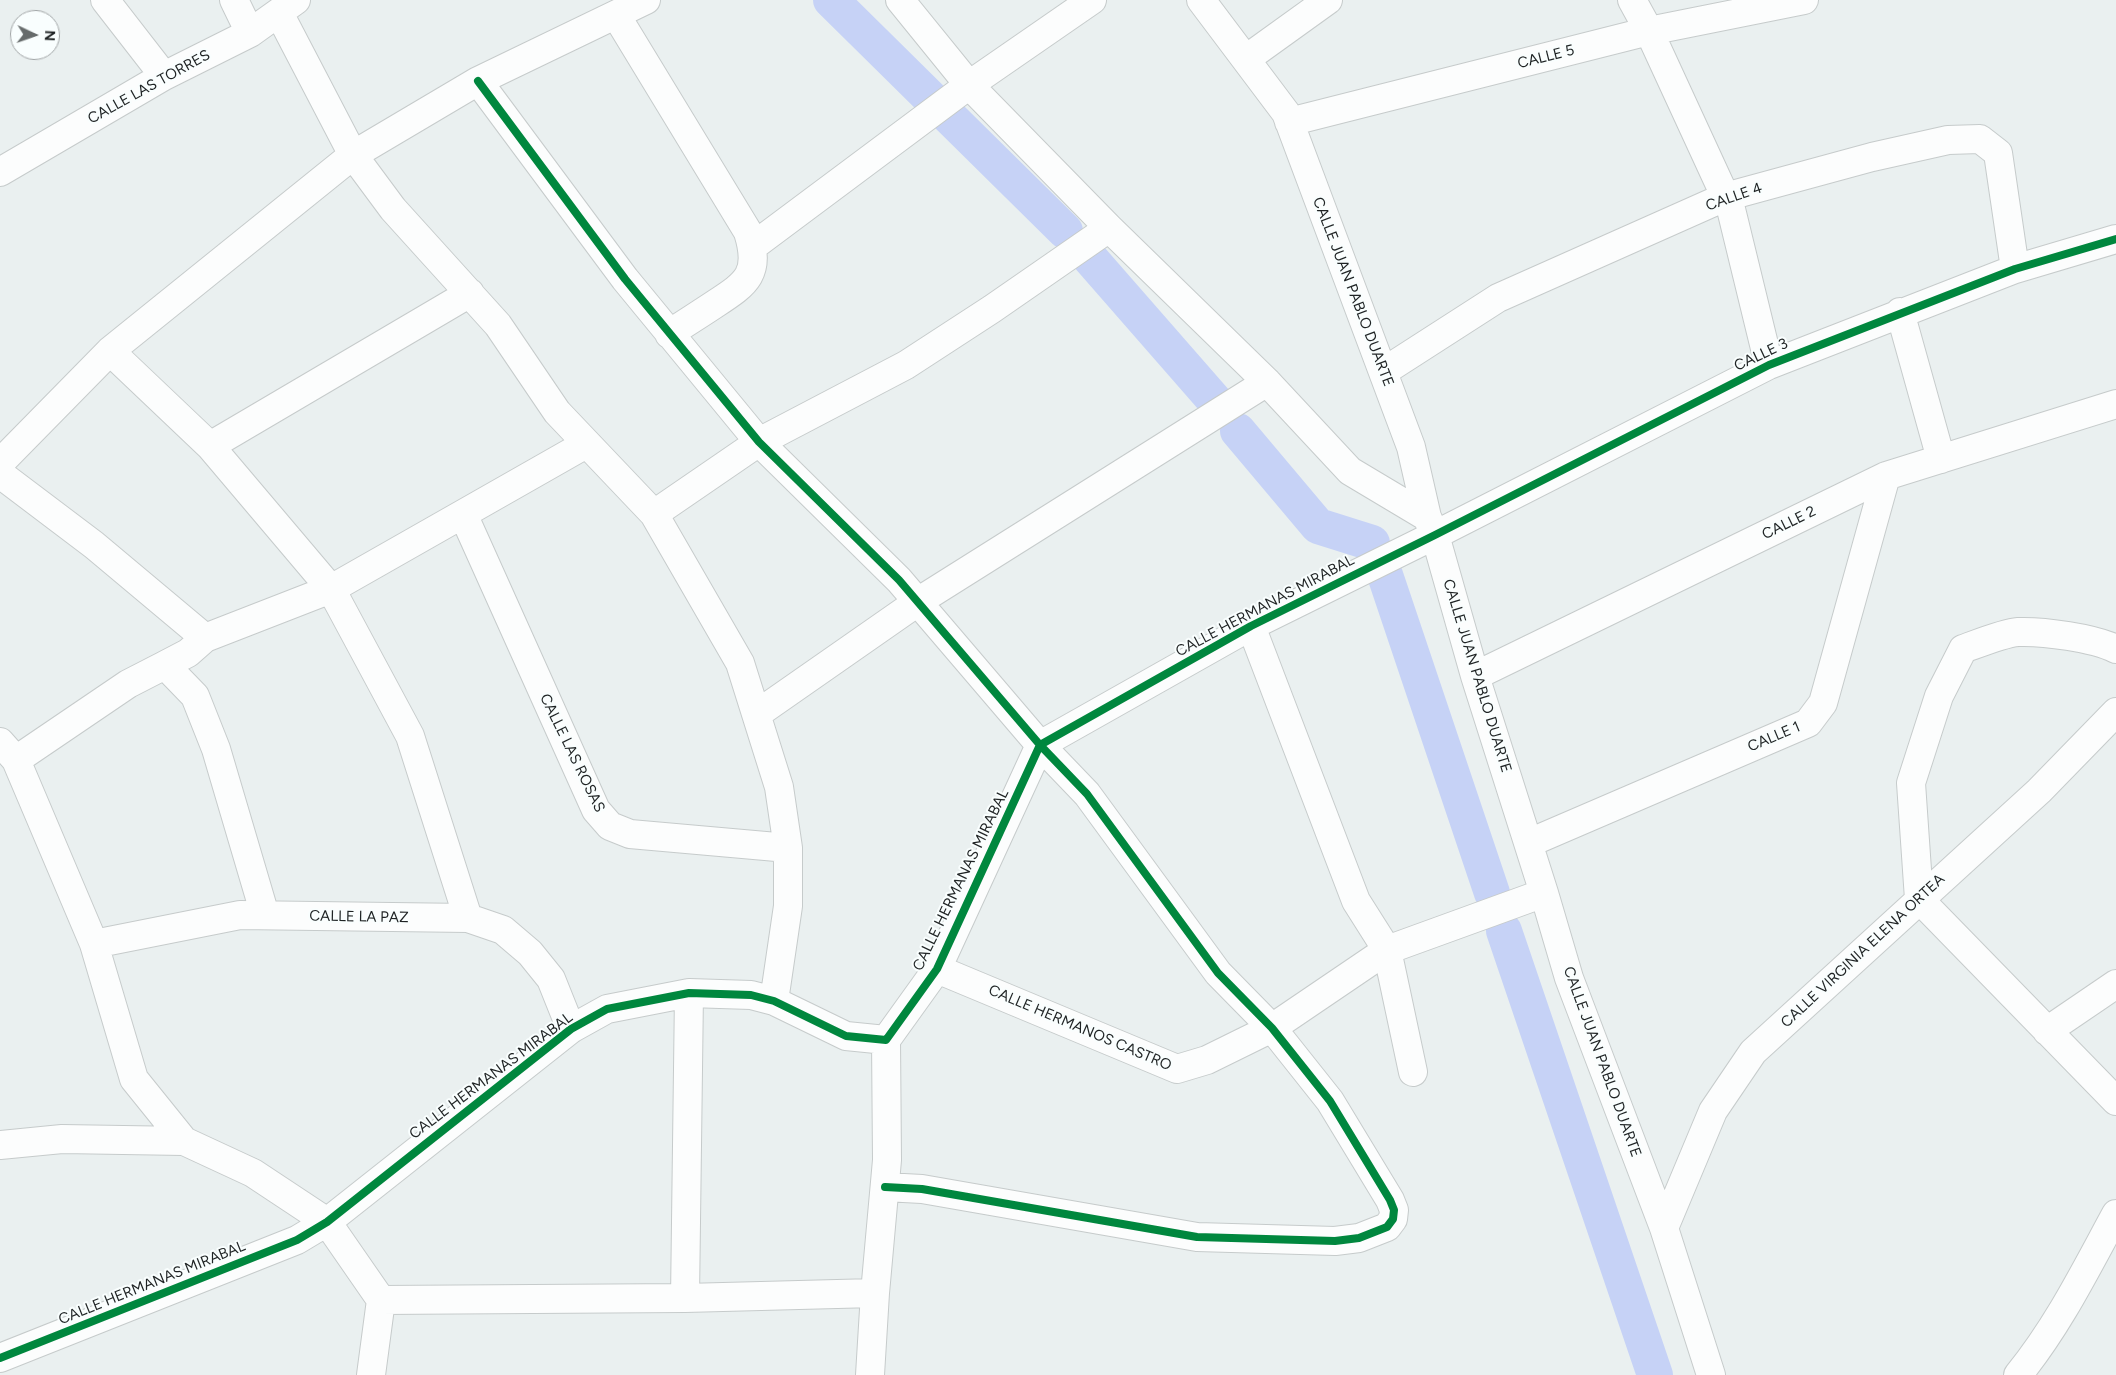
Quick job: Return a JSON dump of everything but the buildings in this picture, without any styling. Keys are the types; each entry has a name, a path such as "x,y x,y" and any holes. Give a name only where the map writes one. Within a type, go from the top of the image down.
{"street":[{"path":"105,0 164,76"},
{"path":"234,0 250,34"},
{"path":"0,463 110,352 353,155 478,81 646,0"},
{"path":"900,0 969,85 1109,228 1266,382 1350,471 1431,526"},
{"path":"752,247 969,85 1092,0"},
{"name":"CALLE JUAN PABLO DUARTE","path":"1201,0 1286,113 1383,372 1411,448 1431,526 1475,676 1569,978 1664,1228 1711,1375"},
{"path":"1246,59 1328,0"},
{"path":"1632,0 1649,30 1731,209 1769,365"},
{"name":"CALLE 5","path":"1289,122 1649,30 1804,0"},
{"path":"288,6 353,155 393,209 498,326 557,412 654,514 740,663 779,787 788,848 788,906 774,1001"},
{"name":"CALLE LAS TORRES","path":"0,172 164,76 250,34 288,6"},
{"path":"616,15 748,232 752,247 751,270 742,286 669,334"},
{"path":"478,81 625,279 760,442 919,602 1040,745 1088,794 1218,973 1272,1028 1330,1102 1390,1200 1394,1210 1393,1219 1387,1226 1359,1238 1335,1241 1197,1237 922,1189 885,1187"},
{"name":"CALLE 4","path":"1383,372 1498,298 1725,197 1872,157 1948,140 1980,139 1998,153 2015,269"},
{"path":"654,514 760,442 906,365 992,309 1109,228"},
{"name":"CALLE 3","path":"1431,526 1769,365 1900,312 2015,269 2116,239"},
{"path":"210,446 470,293"},
{"path":"1900,312 1941,459"},
{"path":"110,352 210,446 331,589 410,736 468,918"},
{"path":"757,714 919,602 1266,382"},
{"name":"CALLE 2","path":"1475,676 1886,476 2116,404"},
{"path":"184,1141 134,1079 94,944 8,751 188,653 205,638 331,589 586,444"},
{"path":"0,474 94,545 205,638"},
{"name":"CALLE 1","path":"1528,843 1808,723 1823,703 1886,476"},
{"name":"CALLE LAS ROSAS","path":"463,514 596,810 610,826 630,834 788,848"},
{"name":"CALLE HERMANAS MIRABAL","path":"0,1358 297,1240 327,1222 571,1029 607,1008 689,993 751,995 774,1001 846,1036 886,1040 937,969 1040,745 1431,526"},
{"path":"1251,626 1356,901 1387,950 1412,1072"},
{"path":"2116,649 2106,644 2058,635 2016,632 1963,649 1939,696 1911,783 1919,899 2116,1101"},
{"path":"165,666 195,696 213,740 265,915"},
{"name":"CALLE VIRGINIA ELENA ORTEA","path":"1664,1228 1713,1111 1753,1052 1919,899 2039,792 2116,712"},
{"name":"CALLE HERMANOS CASTRO","path":"937,969 1177,1069 1207,1060 1272,1028 1387,950 1544,893"},
{"name":"CALLE LA PAZ","path":"94,944 240,915 468,918 503,930 530,953 551,980 571,1029"},
{"path":"2047,1031 2116,984"},
{"path":"685,1298 689,993"},
{"path":"870,1375 887,1160 886,1040"},
{"path":"0,1145 62,1139 184,1141 253,1172 327,1222 381,1300 371,1375"},
{"path":"2018,1375 2036,1354 2069,1301 2116,1214"},
{"path":"381,1300 685,1298 875,1293"}],"waterway":[{"path":"831,0 1065,231"},
{"path":"1089,257 1214,400"},
{"path":"1238,431 1318,526 1372,543"},
{"path":"1385,575 1492,893"},
{"path":"1504,931 1655,1375"}],"cycle path":[{"path":"478,81 625,279 759,442 899,580 1040,745 1087,794 1218,973 1272,1028 1330,1101 1390,1200 1394,1210 1393,1219 1387,1227 1359,1238 1335,1241 1197,1237 922,1189 885,1187"},
{"path":"0,1358 297,1240 327,1222 571,1029 607,1009 689,993 751,995 774,1001 846,1036 886,1040 937,969 1040,745 1251,626 1435,535 1769,365 2015,269 2116,239"}]}
